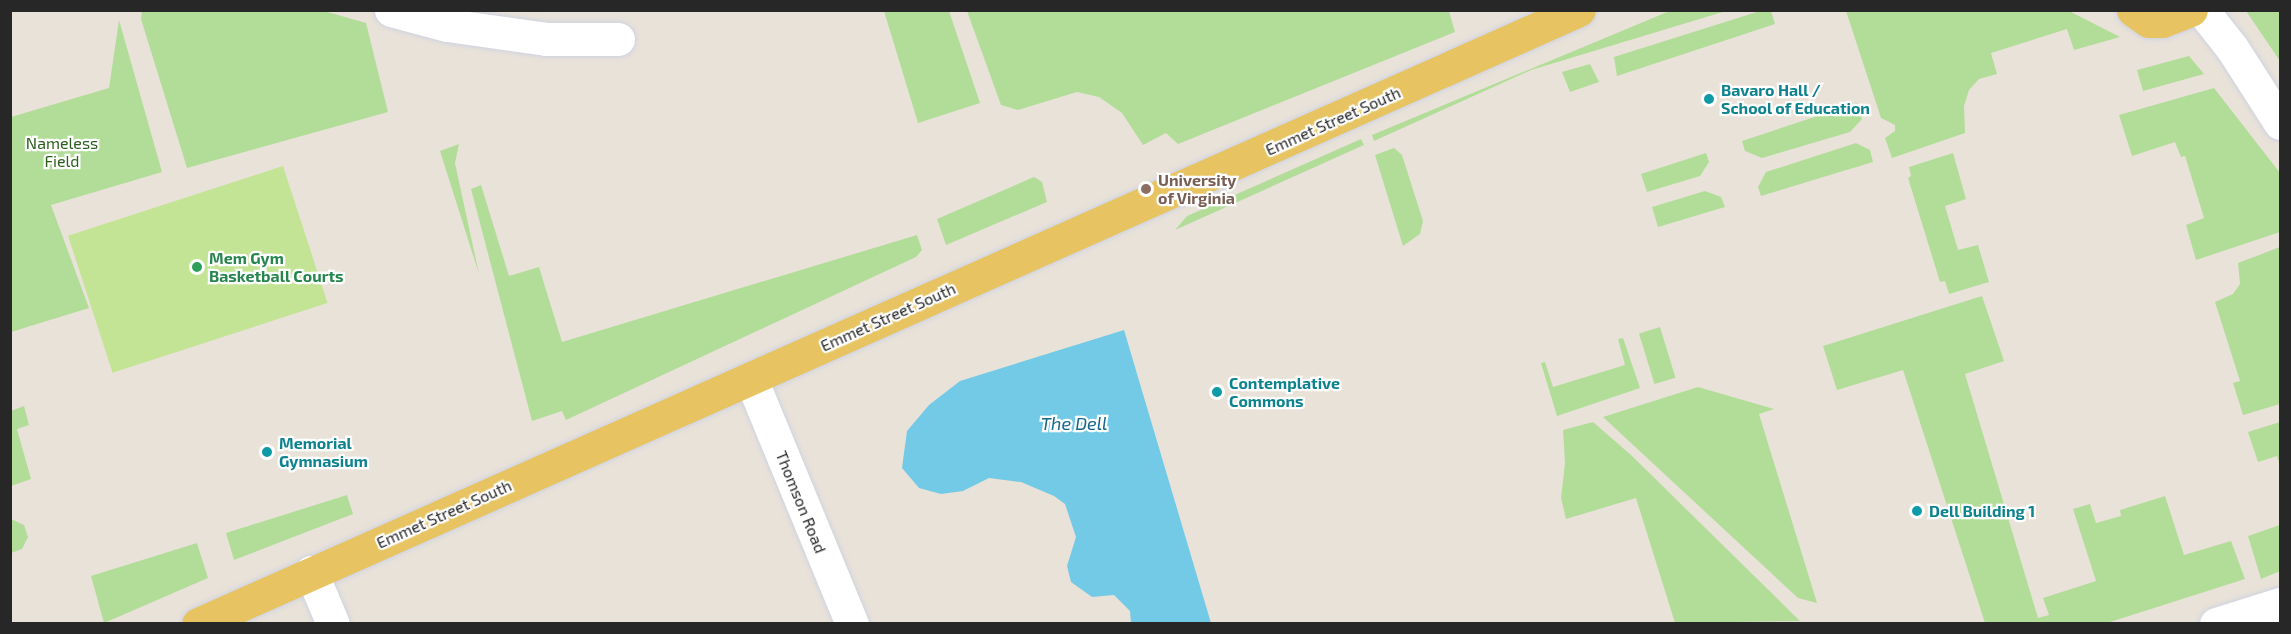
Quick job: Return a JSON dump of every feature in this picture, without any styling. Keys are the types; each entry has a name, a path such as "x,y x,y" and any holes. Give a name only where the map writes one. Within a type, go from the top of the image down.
{"main road":[{"name":"Emmet Street South","path":"198,624 1579,10"},
{"path":"2133,10 2149,21 2162,21 2191,10"}],"street":[{"path":"391,10 447,25 546,39 618,39"},
{"path":"2202,10 2232,48 2280,123"},
{"name":"Thomson Road","path":"751,380 852,624"},
{"path":"311,572 333,624"},
{"path":"2216,624 2280,604"}],"green space":[{"path":"1672,10 1726,11 1531,70 1374,141 1372,135"},
{"path":"142,11 324,11 366,23 388,112 187,168 141,19"},
{"path":"884,11 949,11 980,103 918,123"},
{"path":"967,11 1449,11 1455,32 1178,144 1166,133 1143,145 1122,113 1099,97 1077,92 1018,110 1001,105"},
{"path":"1760,11 1771,11 1775,24 1617,76 1614,57"},
{"path":"1846,11 2069,11 2120,37 2074,50 2067,29 1991,53 1997,74 1979,79 1969,90 1964,106 1965,133 1892,158 1885,138 1895,131 1895,125 1881,118"},
{"path":"2246,11 2280,11 2280,61"},
{"name":"Nameless Field","path":"119,20 162,172 51,205 89,308 11,332 11,117 109,88"},
{"path":"2189,56 2204,74 2143,91 2137,70"},
{"path":"1590,64 1599,82 1570,92 1562,72"},
{"path":"2214,88 2280,173 2280,232 2196,260 2186,225 2204,218 2185,156 2181,157 2175,142 2132,156 2119,115"},
{"path":"1857,103 1862,119 1850,132 1762,158 1745,151 1742,141"},
{"path":"1361,139 1364,145 1175,230 1187,216"},
{"path":"1856,143 1870,150 1873,162 1761,196 1758,187 1766,172"},
{"path":"459,144 455,163 479,274 440,151"},
{"path":"1394,148 1402,155 1423,221 1420,234 1403,246 1375,155"},
{"path":"1706,153 1709,162 1700,176 1647,192 1641,174"},
{"path":"1953,153 1966,199 1945,206 1958,250 1978,245 1989,282 1949,294 1945,281 1940,282 1908,178 1911,176 1909,167"},
{"name":"Mem Gym Basketball Courts","path":"283,166 327,303 113,373 68,236"},
{"path":"1034,177 1042,182 1047,202 946,245 937,219"},
{"path":"481,185 509,276 539,267 562,342 917,235 922,250 916,257 566,420 562,411 532,421 471,189"},
{"path":"1705,191 1721,197 1725,207 1658,227 1652,207"},
{"path":"2280,247 2280,404 2243,415 2233,383 2240,381 2215,302 2233,294 2240,284 2238,263"},
{"path":"1982,296 2004,361 1965,374 2038,618 2049,615 2043,598 2096,581 2073,509 2090,504 2096,523 2121,516 2120,510 2165,496 2184,555 2231,541 2245,579 2107,623 1985,623 1903,370 1837,390 1823,346"},
{"path":"1660,327 1675,378 1654,384 1639,333"},
{"path":"1623,338 1640,388 1557,416 1541,363 1545,362 1553,387 1625,365 1618,339"},
{"path":"1698,387 1774,409 1759,414 1817,603 1798,598 1603,417"},
{"path":"24,406 29,425 17,429 31,479 11,486 11,411"},
{"path":"1593,422 1631,455 1800,621 1675,623 1636,498 1566,519 1561,498 1565,463 1563,430"},
{"path":"2280,422 2280,466 2277,456 2258,462 2248,432"},
{"path":"347,495 353,514 234,560 226,533"},
{"path":"11,519 24,525 28,537 22,549 11,553"},
{"path":"2280,525 2280,571 2261,579 2248,536"},
{"path":"197,543 208,578 104,623 91,576"}],"water":[{"name":"The Dell","path":"1124,330 1211,623 1131,623 1130,611 1114,595 1092,597 1071,582 1067,566 1076,537 1065,504 1054,496 1021,482 989,478 963,491 941,494 919,488 902,468 907,431 929,405 960,381"}],"place":[{"name":"Bavaro Hall / School of Education","path":"1709,99"},
{"name":"University of Virginia","path":"1146,189"},
{"name":"Mem Gym Basketball Courts","path":"197,267"},
{"name":"Contemplative Commons","path":"1217,392"},
{"name":"Memorial Gymnasium","path":"267,452"},
{"name":"Dell Building 1","path":"1917,511"}]}
